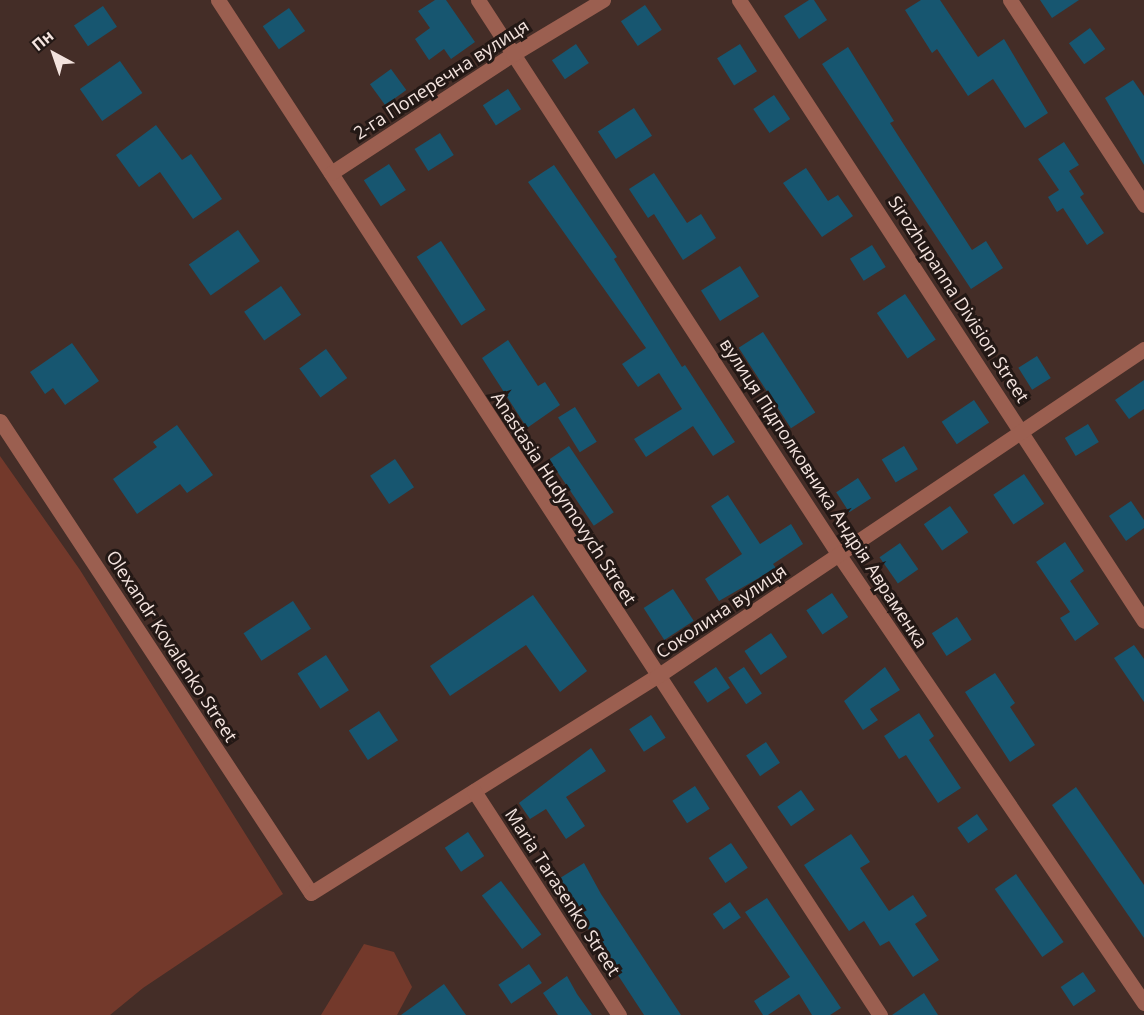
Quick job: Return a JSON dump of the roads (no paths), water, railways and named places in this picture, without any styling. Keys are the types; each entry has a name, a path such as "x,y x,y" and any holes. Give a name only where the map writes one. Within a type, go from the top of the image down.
{"street":[{"name":"Anastasia Hudymovych Street","path":"218,0 656,677 880,1015"},
{"name":"вулиця Підполковника Андрія Авраменка","path":"478,0 839,555 1144,1003"},
{"name":"2-га Поперечна вулиця","path":"331,173 513,54 603,0"},
{"name":"Sirozhupanna Division Street","path":"739,0 1023,432 1144,621"},
{"path":"1010,0 1144,205"},
{"name":"Соколина вулиця","path":"311,892 656,677 1144,349"},
{"name":"Olexandr Kovalenko Street","path":"0,421 311,892"},
{"name":"Maria Tarasenko Street","path":"474,790 619,1015"}]}
